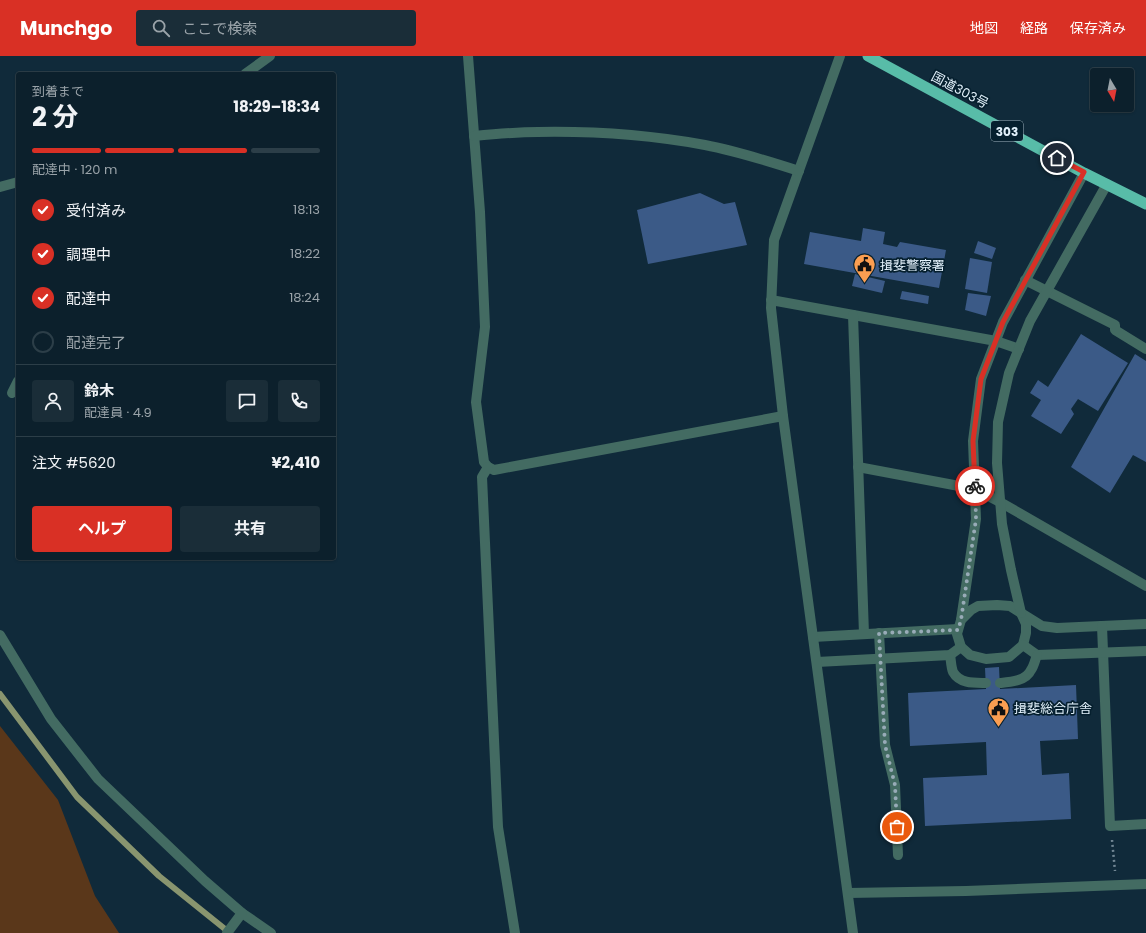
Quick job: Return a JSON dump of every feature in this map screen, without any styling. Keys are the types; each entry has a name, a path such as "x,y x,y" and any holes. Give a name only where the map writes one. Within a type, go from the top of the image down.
{"highway":[{"name":"国道303号","path":"868,56 1146,204"}],"street":[{"path":"248,72 270,56"},
{"path":"468,56 480,212 485,327 476,402 484,462 488,467 494,470 783,416"},
{"path":"840,56 774,240 771,308 783,416 853,933"},
{"path":"474,136 545,132 616,134 653,137 706,145 742,153 799,171"},
{"path":"1084,172 1003,322 981,379 973,441 976,519 960,625 957,634 961,646 970,655 986,659 1009,657 1023,645 1026,633 1026,624 1011,570 1002,524 996,463 998,422 1008,373 1030,321 1107,184"},
{"path":"0,187 16,183"},
{"path":"1025,280 1115,325 1115,330 1146,349"},
{"path":"771,300 996,341 1019,348"},
{"path":"852,315 864,634"},
{"path":"12,394 16,385"},
{"path":"488,467 482,477 498,827 515,933"},
{"path":"858,468 975,489 1146,586"},
{"path":"813,637 879,633 960,625 971,610 978,606 997,605 1010,606 1042,626 1057,628 1146,624"},
{"path":"1102,626 1110,826 1146,824"},
{"path":"879,633 885,745 895,785 898,855"},
{"path":"0,635 50,719 98,779 205,882 242,913 271,933"},
{"path":"1023,645 1036,655 1146,652"},
{"path":"817,662 950,655 961,646"},
{"path":"950,655 953,671 959,679 971,683 986,683"},
{"path":"1000,683 1024,679 1031,672 1036,655"},
{"path":"848,893 966,891 1146,884"},
{"path":"227,933 242,913"}],"path":[{"path":"1110,826 1117,885"}],"shaded area":[{"path":"0,726 58,800 95,896 119,933 0,933"}],"building":[{"path":"700,193 724,204 735,202 747,245 648,264 637,210"},
{"path":"863,228 885,232 883,244 897,247 900,242 946,250 939,288 804,264 810,232 861,241"},
{"path":"978,241 996,248 992,259 974,253"},
{"path":"970,258 992,262 987,293 965,289"},
{"path":"855,274 885,281 882,293 852,286"},
{"path":"902,291 929,296 928,304 900,299"},
{"path":"968,293 991,296 986,316 965,310"},
{"path":"1081,334 1128,363 1098,411 1078,399 1071,409 1074,414 1061,434 1031,416 1041,400 1030,393 1038,380 1048,387"},
{"path":"1135,354 1146,361 1146,462 1133,455 1110,493 1071,467"},
{"path":"999,667 1000,689 1076,685 1078,739 1040,741 1042,775 1069,773 1071,819 925,826 923,778 987,775 986,742 910,746 908,693 986,689 985,668"}],"waterway":[{"path":"0,694 77,797 159,876 230,933"}],"way so far":[{"path":"897,827 895,785 885,745 879,633 958,630 961,620 976,519 975,486"}],"place":[{"name":"揖斐警察署","path":"865,284"},
{"name":"揖斐総合庁舎","path":"999,728"}],"route":[{"path":"975,486 973,441 981,379 1003,322 1084,172 1057,158"}]}
